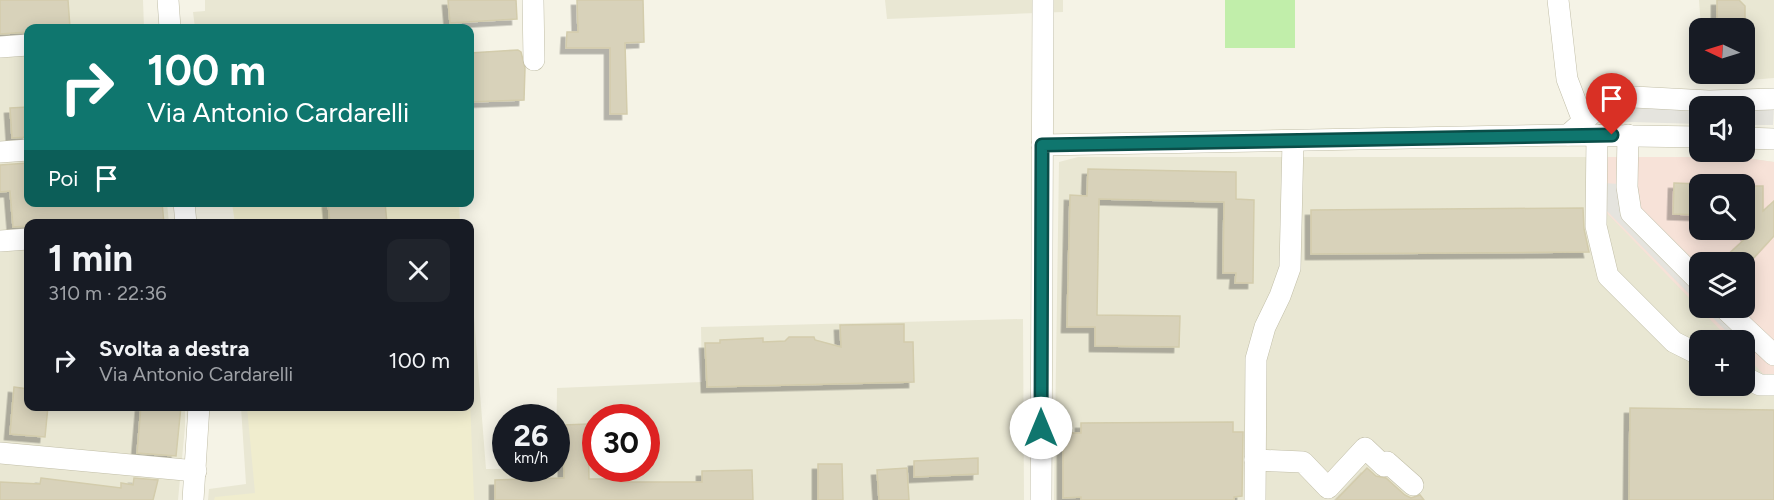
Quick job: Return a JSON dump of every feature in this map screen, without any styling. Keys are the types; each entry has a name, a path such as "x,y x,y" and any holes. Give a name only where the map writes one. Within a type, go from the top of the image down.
{"street":[{"path":"168,0 170,24"},
{"path":"533,0 534,60"},
{"path":"1041,500 1042,0"},
{"path":"1558,0 1567,79 1583,130 1596,226 1608,276 1674,342 1689,350"},
{"path":"0,47 24,45"},
{"path":"1567,79 1608,99 1627,95 1709,101 1774,99"},
{"path":"1583,130 1608,99"},
{"path":"1042,145 1293,141 1583,130 1628,135 1689,137"},
{"path":"1628,135 1627,187 1631,213 1689,271"},
{"path":"1755,138 1774,139"},
{"path":"1255,500 1256,359 1265,327 1290,268 1293,141"},
{"path":"0,152 24,150"},
{"path":"0,241 24,239"},
{"path":"1735,318 1774,355"},
{"path":"1755,382 1761,385 1774,385"},
{"path":"193,500 199,411"},
{"path":"1255,460 1304,462 1328,488 1365,448 1384,466 1387,462 1413,485"},
{"path":"0,453 195,471"}],"shaded area":[{"path":"0,0 143,0 144,24 24,24 24,207 167,207 169,219 24,219 24,411 185,411 178,500 0,500"},
{"path":"205,0 448,0 450,24 194,24 193,12 205,11"},
{"path":"885,0 1063,0 1063,12 887,19"},
{"path":"1699,0 1774,0 1774,78 1755,80 1755,18 1700,18"},
{"path":"1622,98 1689,105 1689,124 1597,121"},
{"path":"1774,105 1773,125 1755,125 1755,106"},
{"path":"1078,157 1689,157 1689,162 1755,162 1755,159 1774,162 1774,500 1054,500 1059,162"},
{"path":"1601,157 1689,157 1689,162 1755,162 1755,159 1774,162 1774,379 1768,379 1755,365 1755,330 1720,330 1709,318 1755,318 1755,252 1689,252 1689,298 1601,207"},
{"path":"1603,183 1619,184 1689,265 1689,294 1603,207"},
{"path":"233,207 459,207 460,219 234,219"},
{"path":"474,317 486,469 492,469 492,482 570,482 570,404 557,404 557,388 702,382 701,327 1023,319 1024,500 208,500 209,489 246,484 241,411 474,411"},
{"path":"1713,318 1740,318 1748,326 1744,330 1725,330"},
{"path":"247,411 470,411 474,500 214,500 215,497 255,493"}],"green space":[{"path":"1225,0 1295,0 1295,48 1225,48"}],"building":[{"path":"0,0 68,0 70,24 24,24 24,32 0,34"},
{"path":"448,0 516,0 517,19 450,23"},
{"path":"577,0 643,0 644,42 625,43 627,114 610,114 610,48 566,48 567,32 578,32"},
{"path":"1717,0 1739,0 1745,6 1745,18 1717,18"},
{"path":"518,50 521,52 525,68 524,100 474,102 474,53"},
{"path":"24,107 24,137 12,138 10,108"},
{"path":"24,163 24,207 162,207 164,219 24,219 24,226 13,227 10,191 0,192 0,165"},
{"path":"1088,169 1236,172 1236,199 1254,200 1253,283 1235,283 1236,273 1223,273 1224,202 1099,199 1097,315 1180,316 1179,347 1095,346 1095,327 1067,327 1070,195 1087,196"},
{"path":"1674,183 1689,184 1689,215 1673,214"},
{"path":"1755,186 1763,186 1763,211 1774,201 1774,236 1755,257 1755,252 1731,252 1744,240 1755,240"},
{"path":"328,207 385,207 387,219 330,219"},
{"path":"1583,208 1584,229 1589,252 1311,254 1311,210"},
{"path":"904,324 904,342 913,342 914,382 707,387 705,343 763,338 763,342 785,341 789,337 814,337 815,340 841,347 840,325"},
{"path":"14,387 24,388 24,411 48,411 45,437 10,434"},
{"path":"1630,408 1774,410 1774,500 1629,500"},
{"path":"141,411 180,411 176,456 137,453"},
{"path":"1233,422 1233,432 1243,432 1242,496 1234,497 1234,500 1063,498 1063,433 1081,433 1081,423"},
{"path":"582,424 582,482 702,482 702,471 752,470 753,500 495,500 495,482 570,482 570,425"},
{"path":"978,458 978,474 914,477 914,461"},
{"path":"818,464 842,464 843,500 818,500"},
{"path":"907,468 909,500 879,500 877,470"},
{"path":"1367,468 1376,476 1386,478 1405,495 1411,498 1420,495 1424,500 1336,500"},
{"path":"41,478 121,488 121,483 133,485 134,478 158,480 153,500 0,500 0,482 40,484"}],"route":[{"path":"1041,428 1042,145 1612,135"}]}
